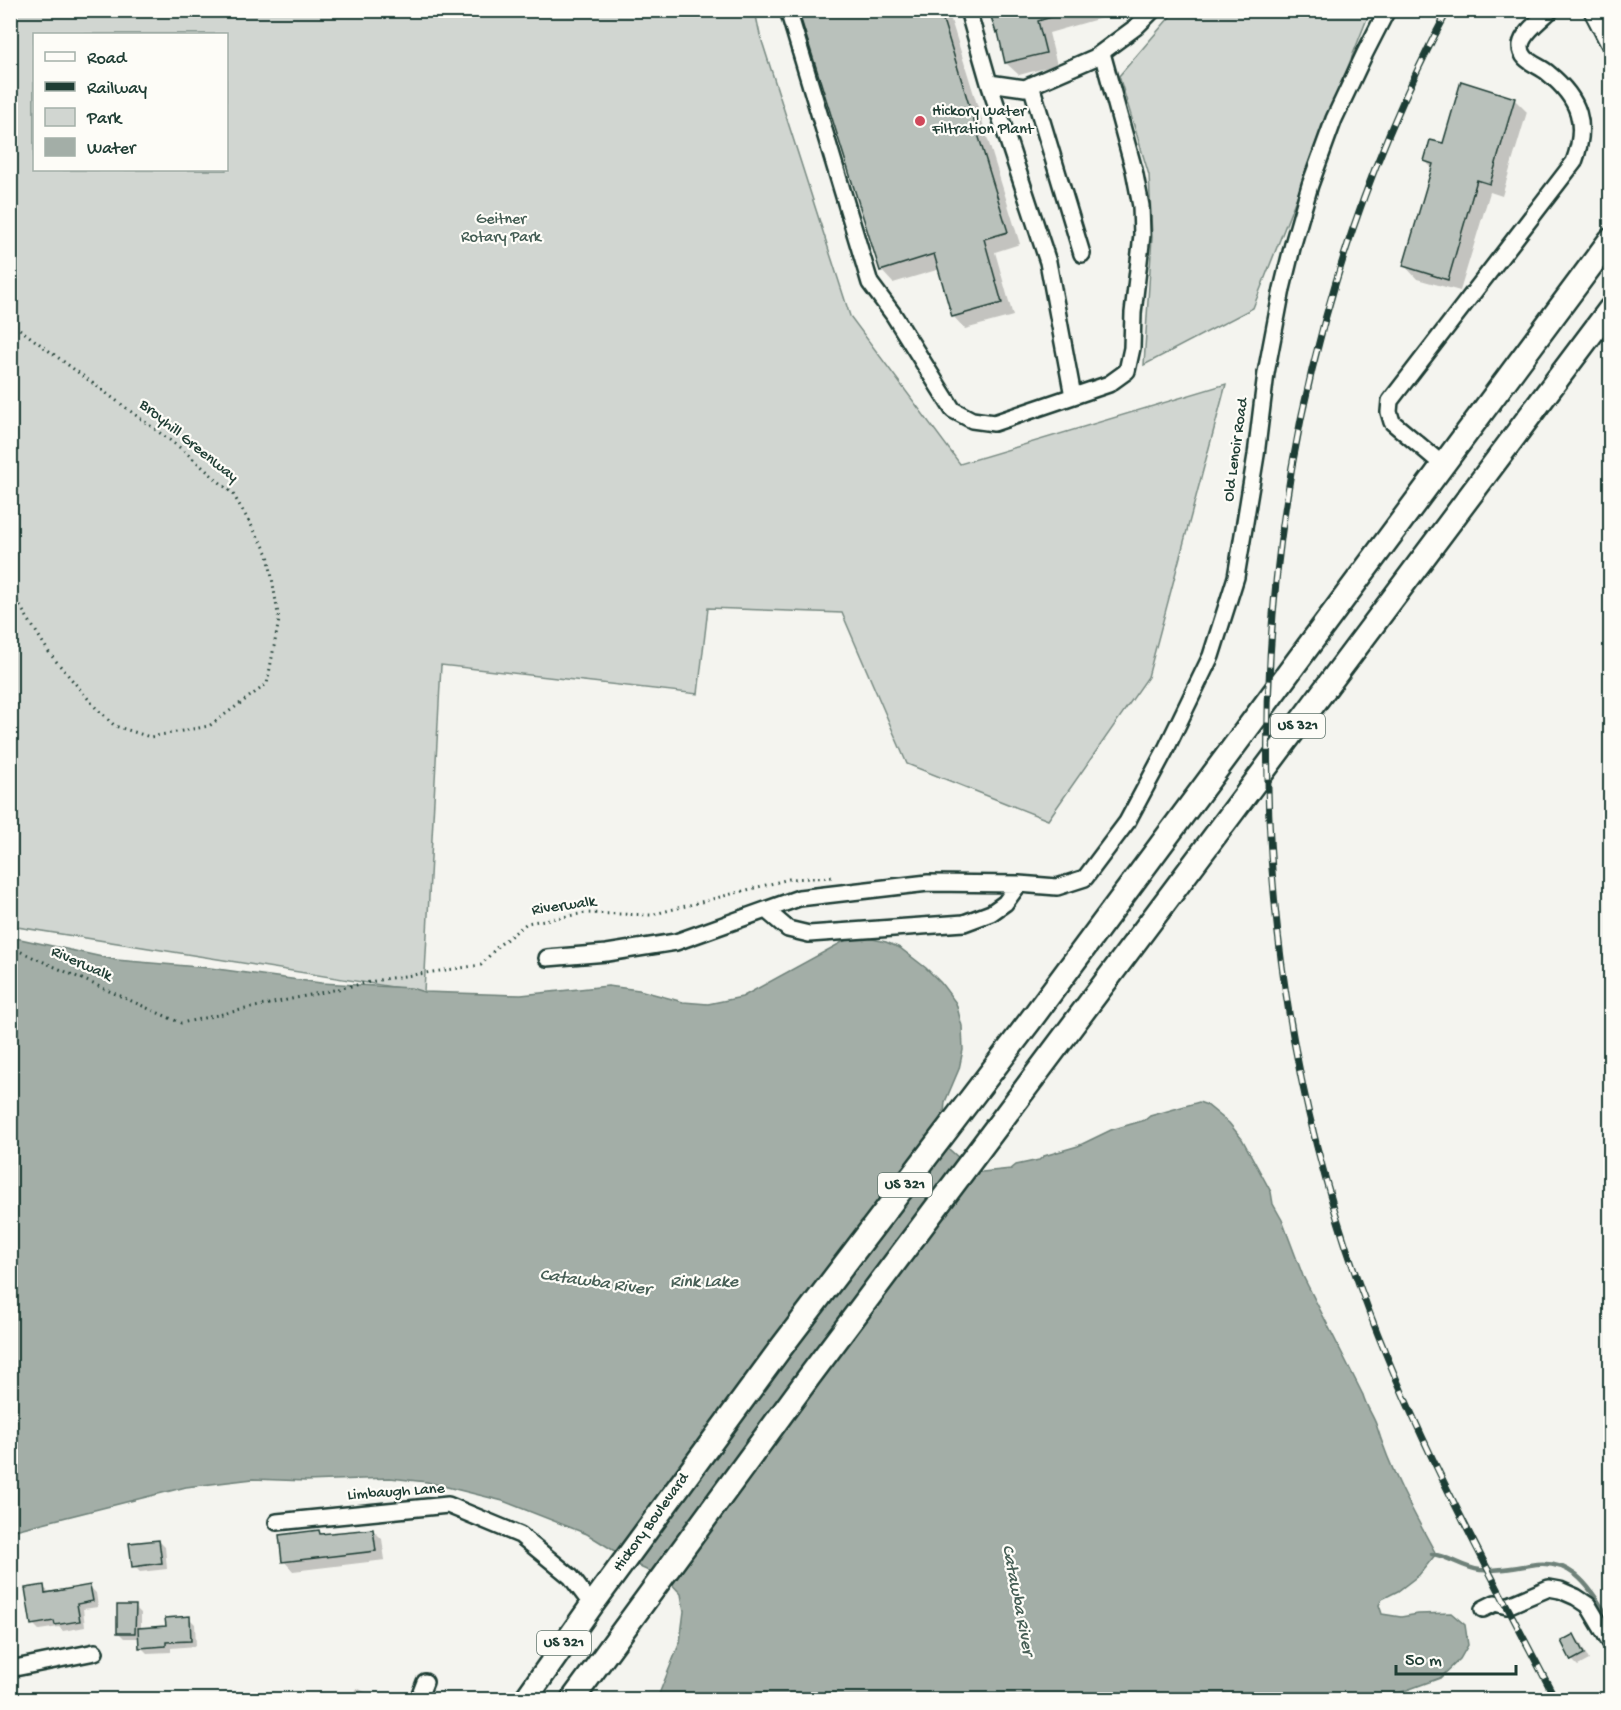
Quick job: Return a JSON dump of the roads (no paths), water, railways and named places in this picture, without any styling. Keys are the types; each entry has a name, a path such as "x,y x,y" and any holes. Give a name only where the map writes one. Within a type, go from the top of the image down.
{"highway":[{"name":"US 321","path":"1443,465 1611,240"},
{"name":"US 321","path":"572,1700 809,1377 1611,309"},
{"name":"Hickory Boulevard","path":"525,1700 598,1596 780,1348 1030,1021 1443,465"}],"main road":[{"path":"1594,10 1609,32"}],"street":[{"path":"788,10 870,283 893,314 953,410 972,420 994,423 1109,384 1127,371 1132,348 1133,313 1142,235 1141,206 1134,170 1102,53"},
{"path":"969,10 989,83 1048,262 1073,396"},
{"path":"989,83 1025,88 1094,58 1136,27 1154,10"},
{"name":"Old Lenoir Road","path":"1019,884 1057,887 1085,878 1127,822 1166,749 1211,656 1236,577 1256,455 1266,373 1293,244 1310,185 1334,119 1387,10"},
{"path":"1443,465 1392,422 1389,412 1390,401 1574,162 1582,137 1578,108 1572,98 1548,73 1526,60 1522,53 1521,43 1527,34 1551,10"},
{"path":"1031,85 1082,254"},
{"path":"547,958 607,953 676,942 799,898 917,885 1019,884"},
{"path":"766,911 788,929 809,934 964,923 991,913 1005,903 1019,884"},
{"name":"Limbaugh Lane","path":"277,1522 448,1505 520,1535 598,1596"},
{"path":"1483,1609 1495,1603 1508,1606 1549,1588 1560,1590 1588,1605 1611,1642"},
{"path":"10,1669 95,1652"},
{"path":"418,1700 425,1683"}],"water":[{"name":"Rink Lake","path":"855,935 886,942 900,948 926,968 956,1003 962,1026 963,1050 959,1069 945,1102 943,1126 949,1149 969,1167 982,1172 1011,1169 1016,1165 1039,1160 1044,1156 1078,1146 1111,1130 1145,1120 1150,1116 1199,1102 1207,1105 1229,1123 1242,1139 1271,1192 1273,1204 1282,1220 1303,1276 1363,1395 1395,1474 1436,1554 1419,1575 1398,1591 1382,1599 1379,1605 1382,1614 1401,1617 1451,1613 1465,1625 1468,1645 1460,1659 1440,1678 1382,1699 657,1699 680,1642 684,1611 681,1594 667,1579 642,1568 587,1534 503,1501 427,1482 390,1478 306,1481 253,1479 186,1487 11,1531 11,937 116,960 210,968 321,983 411,988 424,992 521,995 608,986 639,990 683,1002 708,1004 742,997"}],"waterway":[{"path":"1432,1554 1480,1570 1545,1564 1558,1566 1569,1571 1588,1587 1610,1620"}],"railway":[{"path":"1448,10 1378,162 1324,321 1289,486 1270,654 1269,822 1285,990 1319,1155 1370,1314 1434,1462 1556,1700"}],"place":[{"name":"Hickory Water Filtration Plant","path":"920,121"}],"park label":[{"name":"Geitner Rotary Park","path":"501,229"}],"water label":[{"name":"Catawba River","path":"595,1283"},
{"name":"Catawba River","path":"1017,1600"}]}
